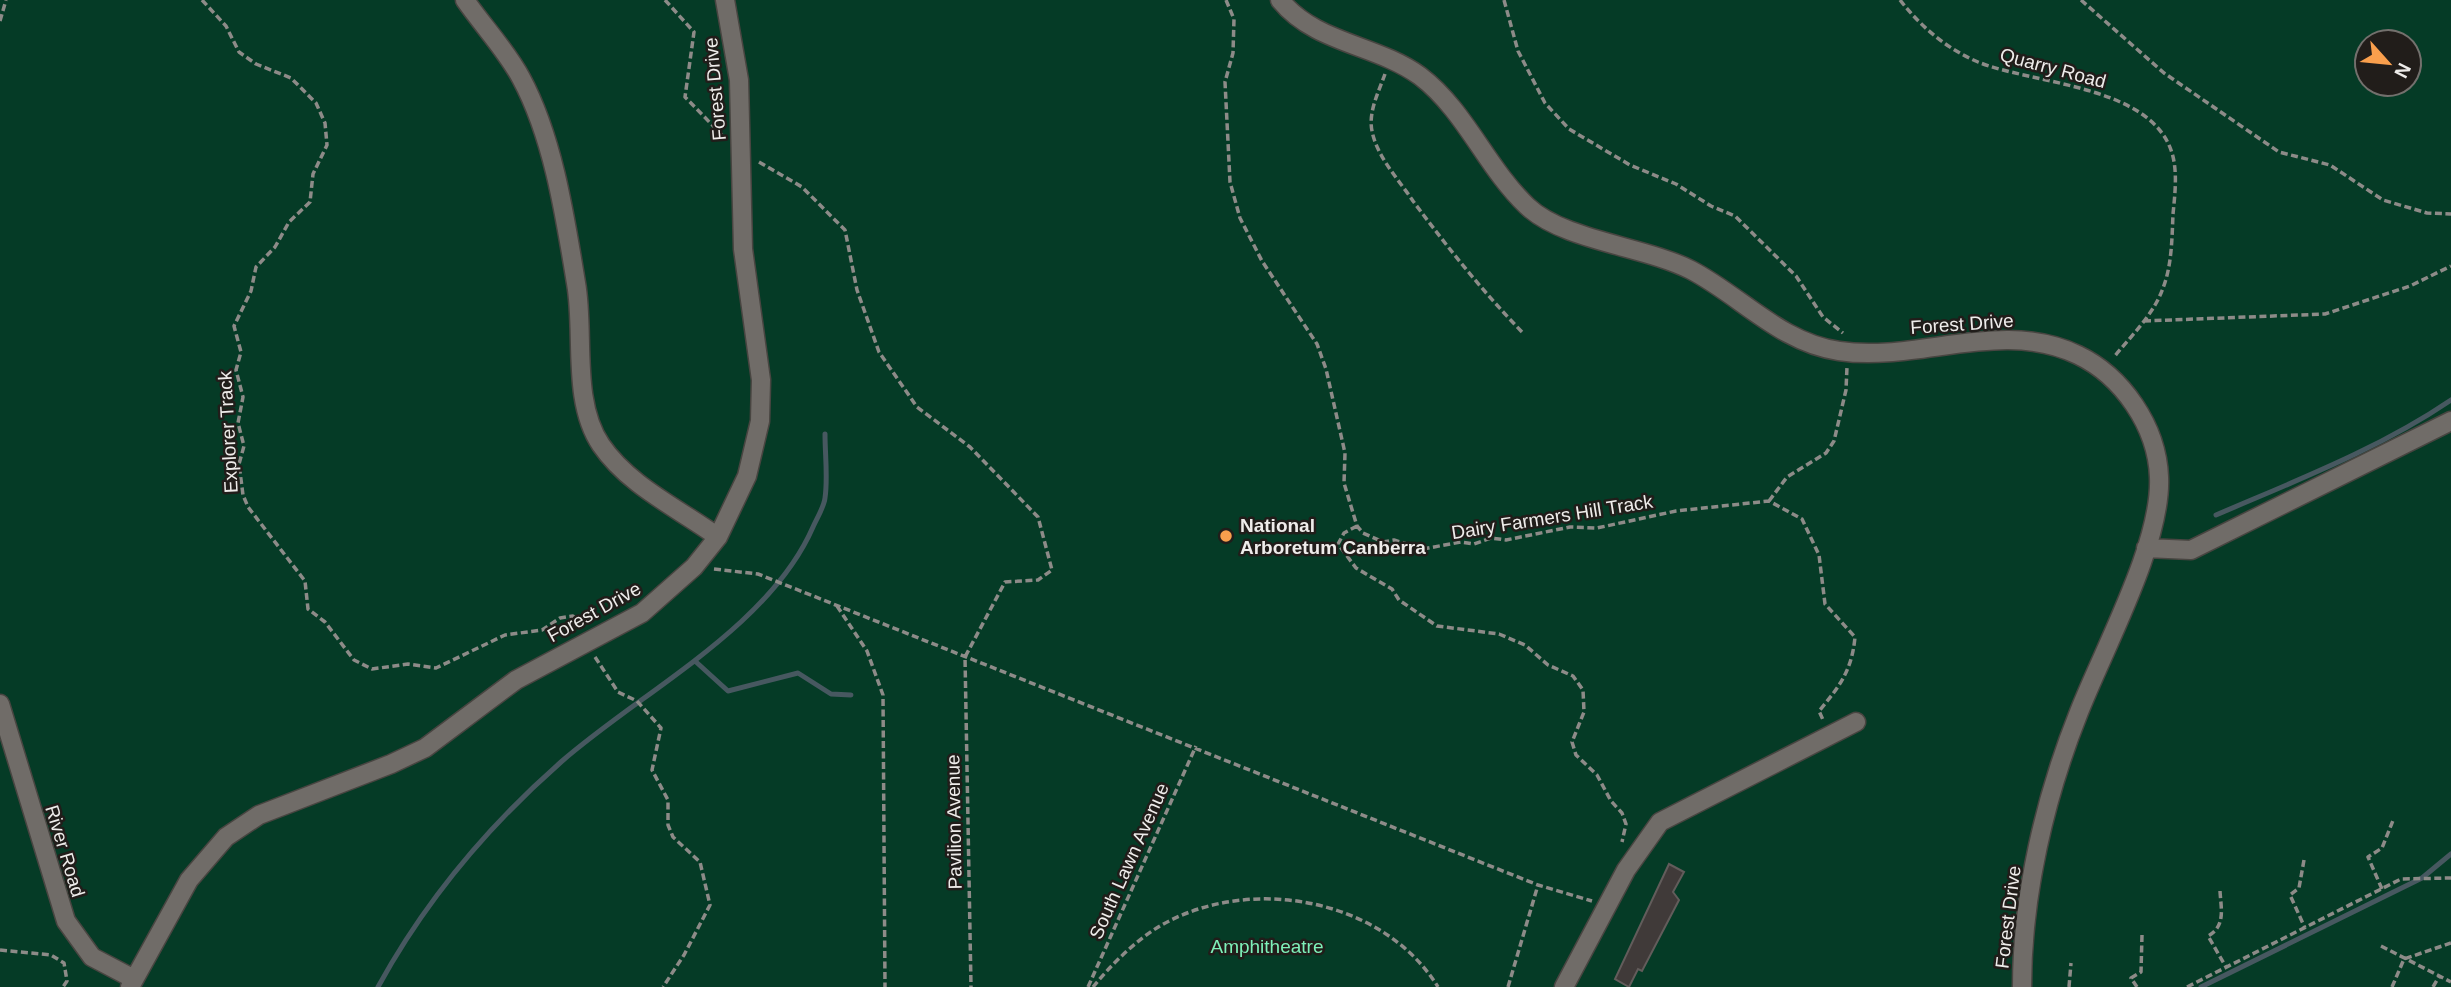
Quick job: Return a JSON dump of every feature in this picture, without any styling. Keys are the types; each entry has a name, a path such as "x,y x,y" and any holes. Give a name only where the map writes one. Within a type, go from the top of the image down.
{"street":[{"path":"465,0 520,76 540,117 577,286 580,362 589,416 600,444 632,479 718,537"},
{"name":"Forest Drive","path":"132,983 189,880 226,837 259,814 391,764 425,748 516,680 642,613 694,566 718,537 747,476 761,421 757,338 743,249 739,80 725,0"},
{"name":"Forest Drive","path":"1280,0 1314,29 1390,58 1433,87 1512,190 1538,215 1560,227 1671,261 1722,288 1791,335 1815,345 1848,352 2007,339 2062,348 2103,369 2138,412 2154,448 2159,475 2157,511 2146,548 2077,716 2053,786 2034,865 2022,987"},
{"path":"2146,548 2168,552 2191,550 2451,421"},
{"name":"River Road","path":"0,704 66,921 92,957 132,983"},
{"path":"1564,987 1607,905 1646,839 1668,816 1856,722"}],"path":[{"path":"0,21 6,0"},
{"name":"Explorer Track","path":"202,0 226,26 239,52 256,64 291,78 316,103 325,123 327,145 313,174 310,202 289,222 275,247 256,267 251,291 234,326 242,352 236,370 243,397 238,423 243,446 239,464 243,495 248,507 305,581 309,609 325,621 354,660 372,669 408,664 436,668 505,635 542,630 560,618 573,616 583,625 586,643 618,692 637,701 660,728 652,770 668,800 668,825 673,837 700,862 710,905 684,955 663,987"},
{"path":"665,0 694,32 685,97 742,152 802,187 845,230 857,290 879,352 917,407 970,447 1038,517 1052,570 1038,580 1005,582 965,657"},
{"path":"1226,0 1234,19 1233,53 1225,82 1230,182 1240,218 1262,261 1317,344 1326,369 1345,453 1344,483 1357,526 1344,533 1338,544 1356,568 1392,590 1399,600 1437,626 1499,634 1525,645 1548,665 1573,676 1583,690 1584,712 1572,742 1576,755 1593,770 1611,801 1622,813 1626,824 1624,838"},
{"path":"1504,0 1518,51 1545,103 1569,129 1630,165 1676,184 1711,206 1735,216 1796,276 1823,317 1847,336 1846,390 1834,440 1826,453 1787,477 1769,501 1802,519 1819,555 1825,604 1855,637 1853,661 1837,690 1819,711 1826,724 1856,722"},
{"name":"Quarry Road","path":"1900,0 1945,45 1978,62 2006,72 2090,89 2132,108 2158,130 2171,150 2175,187 2174,211 2163,288 2144,321 2103,369"},
{"path":"2081,0 2164,74 2220,109 2279,152 2330,164 2383,200 2427,213 2451,214"},
{"path":"1390,58 1372,113 1371,130 1376,144 1392,171 1482,292 1524,334"},
{"path":"2144,321 2325,314 2410,286 2451,266"},
{"name":"Dairy Farmers Hill Track","path":"1357,526 1370,537 1383,542 1405,543 1423,549 1461,542 1474,544 1491,538 1506,540 1570,527 1597,528 1676,511 1769,501"},
{"path":"694,566 758,574 1196,746 1538,885 1607,905"},
{"path":"836,606 870,656 883,695 886,987"},
{"name":"Pavilion Avenue","path":"965,657 971,987"},
{"name":"South Lawn Avenue","path":"1091,987 1196,746"},
{"path":"2382,889 2368,858 2382,848 2394,818"},
{"path":"2305,860 2300,888 2290,895 2305,928"},
{"path":"2187,987 2400,879 2451,878"},
{"path":"1508,987 1538,885"},
{"path":"2220,891 2222,923 2218,931 2208,936 2226,967"},
{"path":"1091,987 1160,926 1195,911 1232,901 1268,898 1306,902 1340,911 1375,927 1408,951 1438,987"},
{"path":"2137,987 2132,978 2141,972 2143,964 2142,935"},
{"path":"2392,987 2404,959 2451,943"},
{"path":"2381,946 2451,982"},
{"path":"0,950 51,955 64,962 67,981 63,987"},
{"path":"2070,987 2071,963"},
{"path":"2432,987 2440,975"}],"green space":[{"name":"National Arboretum Canberra","path":"0,0 2451,0 2451,987 0,987"}],"building":[{"path":"1669,864 1684,872 1673,892 1679,900 1642,971 1638,969 1629,987 1615,979"}],"waterway":[{"path":"2216,515 2366,449 2451,400"},
{"path":"378,987 396,955 437,895 508,812 561,762 735,627 766,596 793,563 825,498 825,434"},
{"path":"695,661 728,691 798,673 831,694 851,695"},
{"path":"2201,987 2422,878 2451,854"}],"place":[{"name":"National Arboretum Canberra","path":"1226,536"}],"park label":[{"name":"Amphitheatre","path":"1267,946"}]}
